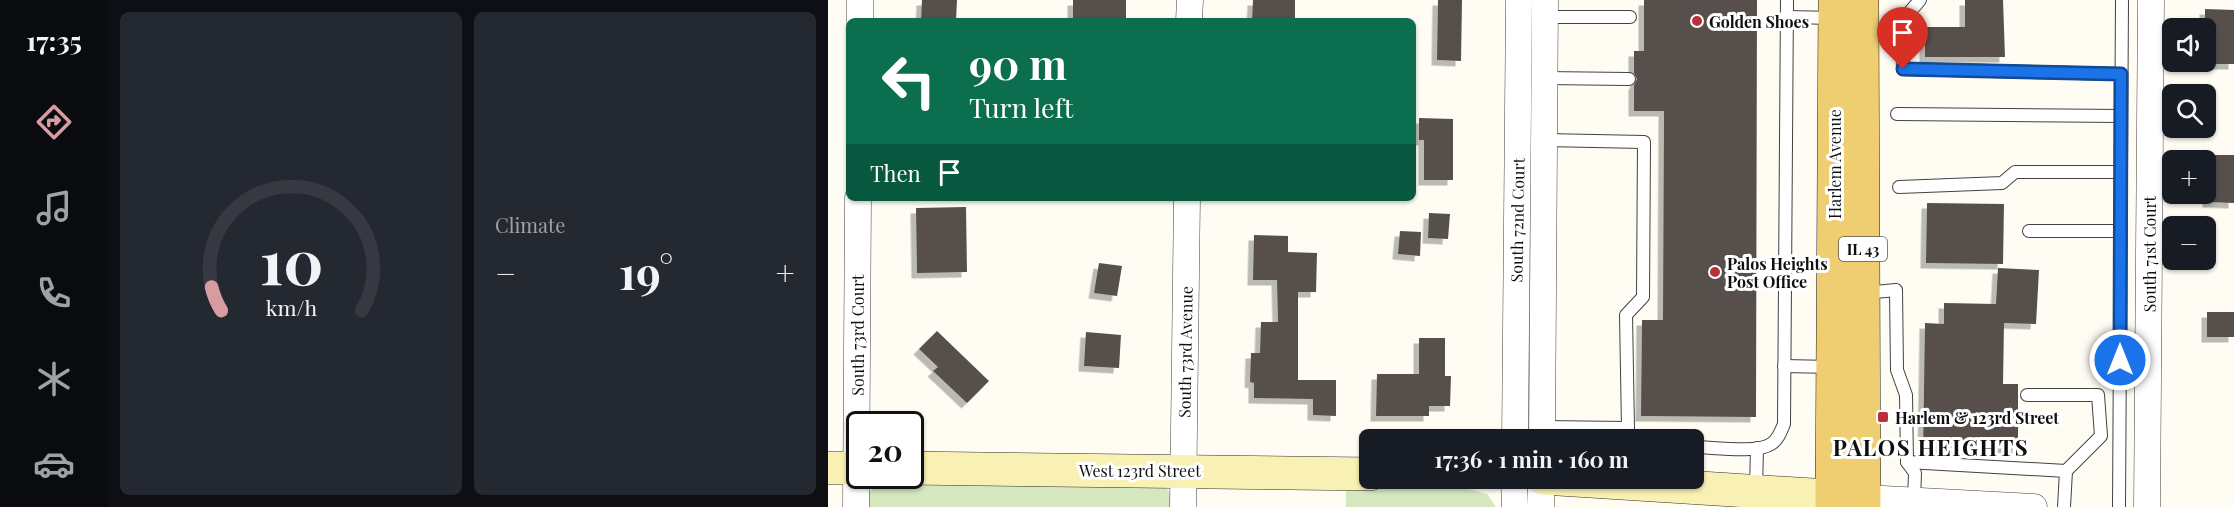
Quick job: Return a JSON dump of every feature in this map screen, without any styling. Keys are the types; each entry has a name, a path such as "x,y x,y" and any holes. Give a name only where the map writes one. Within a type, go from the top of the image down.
{"main road":[{"name":"Harlem Avenue","path":"1848,502 1863,293 1862,0"},
{"name":"Harlem Avenue","path":"1835,9 1833,368 1848,502"}],"street":[{"path":"860,0 860,18"},
{"path":"1189,18 1190,0"},
{"name":"South 72nd Court","path":"1515,429 1519,0"},
{"name":"South 71st Court","path":"2147,507 2151,0"},
{"name":"South 72nd Court","path":"1542,429 1545,8"},
{"name":"South 73rd Court","path":"850,411 858,201"},
{"name":"South 73rd Avenue","path":"1183,507 1187,201"},
{"name":"West 123rd Street","path":"924,468 1359,474"},
{"name":"South 73rd Court","path":"852,489 856,507"},
{"path":"1514,489 1515,507"},
{"path":"1541,507 1542,489"},
{"path":"1695,489 1773,498 1848,502 2034,507"}],"lane":[{"path":"1704,447 1757,448 1771,444 1779,435 1784,424 1786,0"},
{"path":"1920,0 1902,21 1903,69 2121,74"},
{"name":"South 71st Court","path":"2120,507 2122,0"},
{"path":"1545,8 1630,17"},
{"path":"1787,17 1835,9"},
{"path":"1544,78 1629,79"},
{"path":"1897,114 2121,116"},
{"path":"1544,140 1644,142 1643,297 1626,315 1628,429"},
{"path":"1899,187 2002,183 2015,172 2121,172"},
{"path":"2030,231 2121,231"},
{"path":"1863,293 1896,290 1897,370 1906,395 1906,462 1915,472 1924,503"},
{"path":"1784,366 1833,368"},
{"path":"2027,395 2098,394 2101,436 2066,471 2064,507"},
{"path":"2100,424 2120,424"},
{"path":"1757,448 1773,498"},
{"path":"1906,462 2066,471"}],"green space":[{"path":"924,479 1149,481 1167,489 1174,507 864,507 873,489 924,489"},
{"path":"1346,485 1359,485 1359,489 1468,489 1487,494 1496,507 1346,507"}],"building":[{"path":"922,0 957,0 956,18 921,18"},
{"path":"1073,0 1126,0 1126,18 1073,18"},
{"path":"1253,0 1295,0 1295,18 1252,18"},
{"path":"1438,0 1462,0 1461,61 1437,60"},
{"path":"1644,0 1757,0 1756,417 1641,416 1642,320 1663,320 1664,111 1634,111 1634,85 1637,79 1634,73 1634,51 1644,51"},
{"path":"1965,0 2003,0 2005,57 1925,57 1925,27 1965,27"},
{"path":"2205,9 2234,10 2234,64 2216,64 2216,18 2205,18"},
{"path":"1419,118 1453,119 1453,180 1424,180 1424,140 1419,140"},
{"path":"2216,155 2234,155 2234,203 2216,202"},
{"path":"1927,203 2004,204 2003,264 1926,263"},
{"path":"966,207 967,272 917,273 916,208"},
{"path":"1429,213 1450,214 1448,239 1428,238"},
{"path":"1400,231 1421,232 1420,256 1398,254"},
{"path":"1254,235 1288,236 1288,252 1317,253 1316,292 1298,292 1298,380 1336,380 1336,416 1313,415 1313,399 1254,398 1254,383 1250,382 1251,353 1260,353 1261,322 1278,322 1277,280 1253,280"},
{"path":"1099,263 1122,266 1117,296 1094,293"},
{"path":"1998,268 2039,270 2036,324 2004,323 2003,384 2018,384 2018,448 1941,447 1941,455 1923,454 1925,323 1944,324 1944,303 1996,304"},
{"path":"2207,312 2234,312 2234,337 2207,337"},
{"path":"937,331 989,381 967,403 933,371 938,367 919,349"},
{"path":"1086,332 1121,335 1119,368 1084,366"},
{"path":"1419,338 1445,338 1445,376 1451,376 1450,406 1429,406 1429,416 1376,416 1377,374 1419,374"}],"place":[{"name":"Golden Shoes","path":"1697,21"},
{"name":"Palos Heights Post Office","path":"1715,272"},
{"name":"Harlem & 123rd Street","path":"1883,417"}],"district":[{"name":"PALOS HEIGHTS","path":"1931,447"}],"route":[{"path":"1903,69 2121,74 2120,360"}]}
